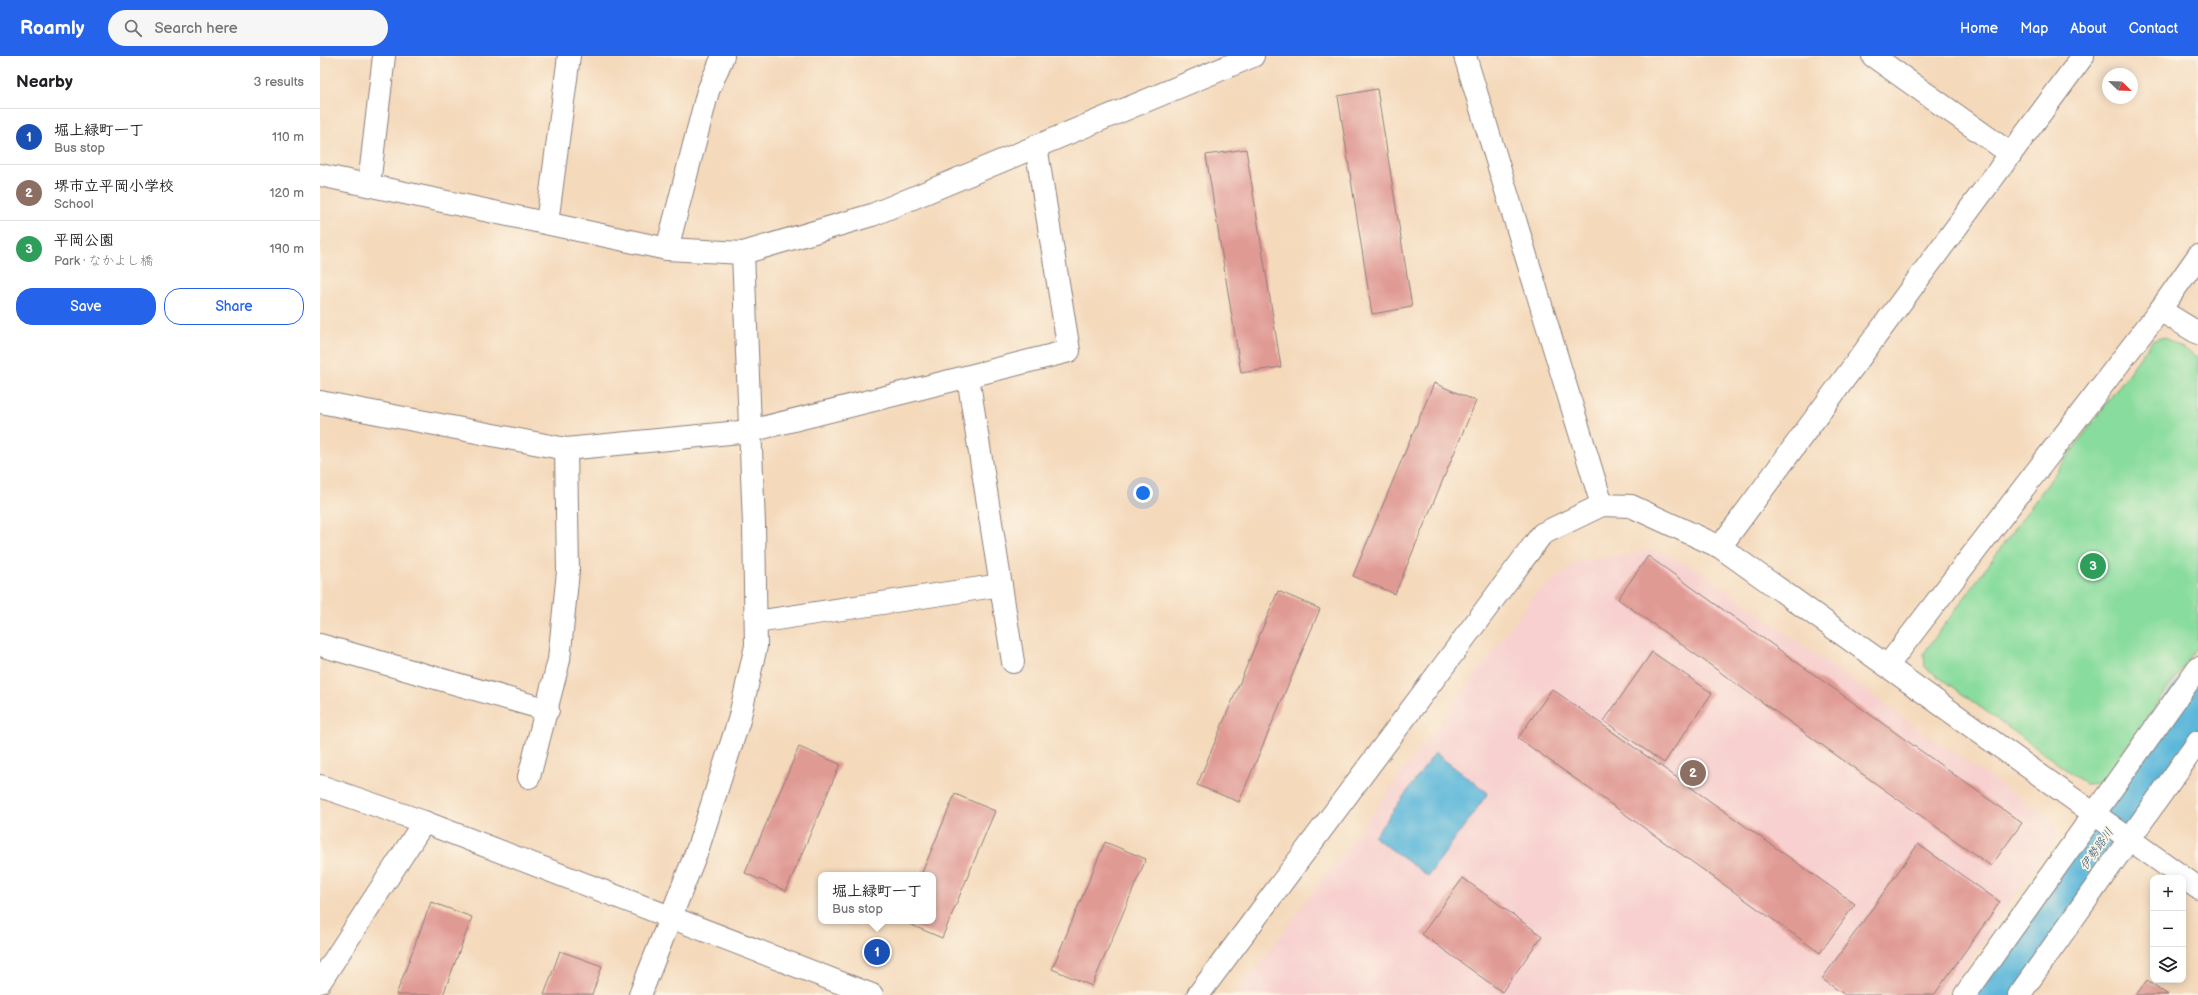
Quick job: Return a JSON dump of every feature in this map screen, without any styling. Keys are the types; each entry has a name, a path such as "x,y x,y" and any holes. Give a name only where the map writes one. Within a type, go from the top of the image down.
{"street":[{"path":"369,185 384,56"},
{"path":"548,223 569,56"},
{"path":"668,249 708,91 723,56"},
{"path":"320,175 668,249 743,253 872,215 1253,56"},
{"path":"1465,56 1602,506"},
{"path":"1873,56 2011,154"},
{"path":"1720,547 2083,56"},
{"path":"320,402 566,449 750,431 1068,351 1036,146"},
{"path":"640,995 698,848 739,720 756,646 754,524 743,253"},
{"path":"1888,665 2160,310 2198,256"},
{"path":"2160,310 2198,333"},
{"path":"968,376 1013,662"},
{"path":"529,777 548,710 559,660 568,571 566,449"},
{"path":"1198,995 1542,534 1602,506 1631,506 1720,547 1888,665 2198,888"},
{"path":"756,622 1001,585"},
{"path":"320,645 548,710"},
{"path":"1965,995 2099,816 2198,668"},
{"path":"2019,995 2125,835 2198,742"},
{"path":"320,786 424,822 872,995"},
{"path":"320,982 424,822"}],"shaded area":[{"path":"1655,550 1696,568 1912,724 2056,823 2057,837 1945,995 1236,995 1536,594 1577,562"}],"green space":[{"path":"2164,337 2198,357 2198,646 2101,783 2086,784 1925,667 1924,653 2152,341"}],"water":[{"path":"1435,753 1488,793 1428,876 1374,837"}],"building":[{"path":"1377,89 1412,307 1372,314 1338,96"},
{"path":"1246,149 1281,367 1241,373 1206,155"},
{"path":"1434,383 1476,401 1395,594 1353,576"},
{"path":"1648,556 2022,823 1991,866 1618,599"},
{"path":"1278,591 1320,609 1239,802 1197,785"},
{"path":"1652,652 1712,693 1664,763 1604,721"},
{"path":"1552,689 1855,904 1820,953 1518,738"},
{"path":"799,747 840,764 786,891 745,873"},
{"path":"955,794 995,811 942,938 909,924 936,924 936,872 922,872"},
{"path":"1105,842 1146,859 1092,986 1052,969"},
{"path":"1918,844 2000,902 1934,995 1845,995 1822,979"},
{"path":"1463,878 1542,936 1502,992 1422,934"},
{"path":"431,902 472,917 443,995 396,995"},
{"path":"560,951 602,966 592,995 544,995"},
{"path":"2147,980 2168,995 2136,995"}],"waterway":[{"name":"伊勢路川","path":"1996,995 2198,702"}],"place":[{"name":"平岡公園","path":"2093,566"},
{"name":"堺市立平岡小学校","path":"1693,773"},
{"name":"堀上緑町一丁","path":"877,952"}]}
